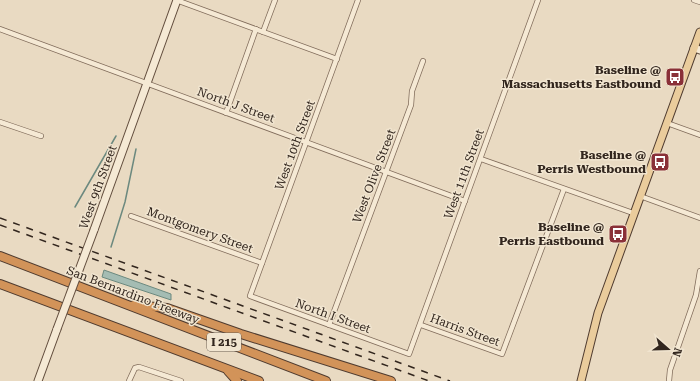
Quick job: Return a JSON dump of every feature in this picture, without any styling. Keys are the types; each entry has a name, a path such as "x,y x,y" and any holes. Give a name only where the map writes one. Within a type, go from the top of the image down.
{"highway":[{"name":"San Bernardino Freeway","path":"0,256 326,381"},
{"name":"I 215","path":"0,284 259,381"},
{"path":"123,304 167,308 241,334 391,381"},
{"path":"226,369 238,381"}],"main road":[{"path":"580,381 598,313 667,123 697,49 700,32"}],"street":[{"path":"176,0 337,59"},
{"name":"West 9th Street","path":"38,381 94,230 176,0"},
{"path":"263,32 275,0"},
{"name":"West 10th Street","path":"250,296 358,0"},
{"name":"West 11th Street","path":"409,354 538,0"},
{"path":"694,0 700,2"},
{"name":"North J Street","path":"0,29 147,82 465,201"},
{"path":"226,112 256,29"},
{"name":"West Olive Street","path":"329,325 411,105 412,91 423,61"},
{"path":"0,122 41,136"},
{"path":"667,123 700,135"},
{"path":"481,159 634,213"},
{"name":"Harris Street","path":"421,324 502,354 564,189"},
{"path":"640,196 700,218"},
{"name":"Montgomery Street","path":"131,216 262,262"},
{"path":"669,381 670,370 696,295 700,270"},
{"name":"North I Street","path":"250,296 409,354"},
{"path":"129,381 135,368 144,368 181,381"}],"shaded area":[{"path":"104,270 171,294 171,300 102,277"}],"waterway":[{"path":"75,207 116,136"},
{"path":"111,247 125,202 136,149"}],"railway":[{"path":"0,218 450,381"},
{"path":"0,225 429,381"}],"place":[{"name":"Baseline @ Massachusetts Eastbound","path":"675,77"},
{"name":"Baseline @ Perris Westbound","path":"660,162"},
{"name":"Baseline @ Perris Eastbound","path":"618,234"}]}
